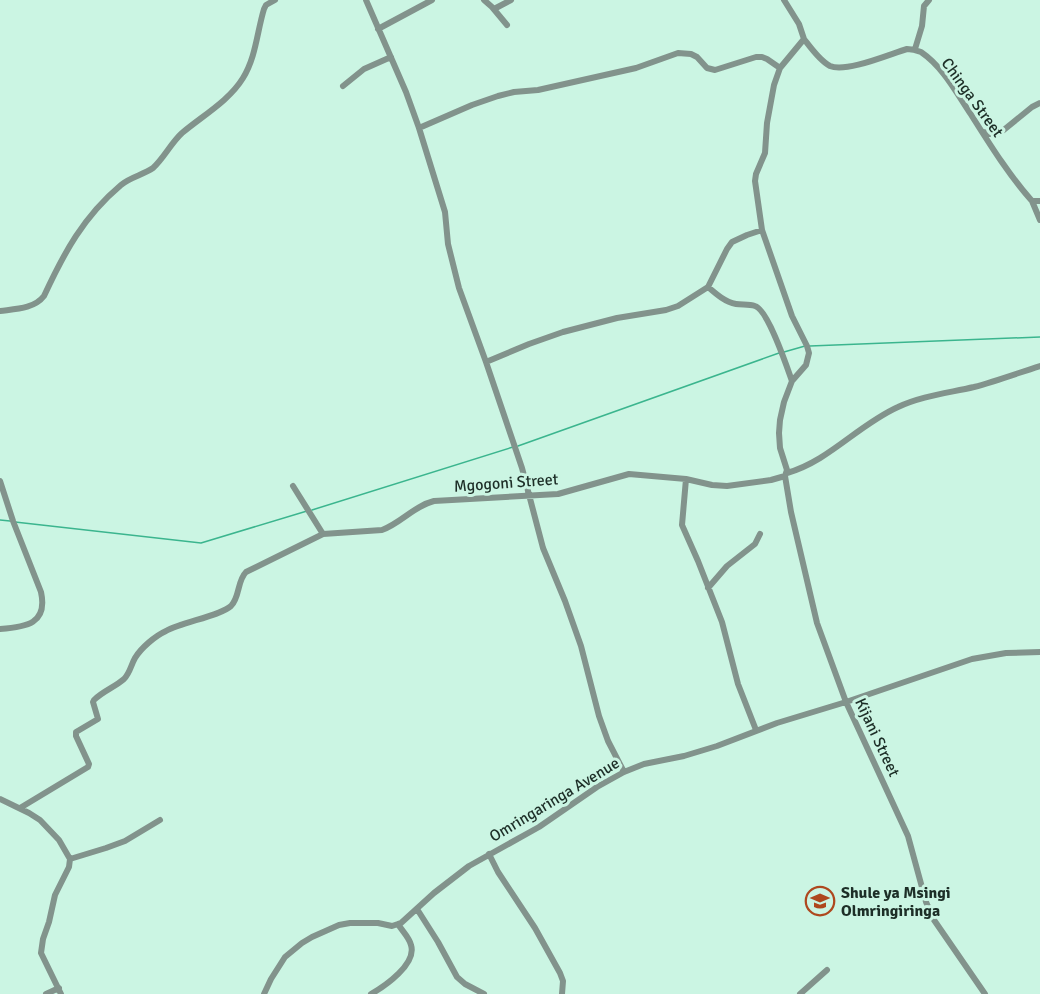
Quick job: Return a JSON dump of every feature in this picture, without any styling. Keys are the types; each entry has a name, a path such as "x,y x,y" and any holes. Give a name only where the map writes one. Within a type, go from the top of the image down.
{"street":[{"path":"0,311 39,303 67,248 94,212 122,184 154,166 175,140 232,93 248,68 264,9 270,1 275,0"},
{"path":"366,0 419,128 445,212 448,244 459,288 522,468 543,548 582,646 602,725 614,755 624,772"},
{"path":"378,29 432,0"},
{"path":"484,0 507,25"},
{"path":"494,9 511,0"},
{"path":"784,0 799,24 804,39 827,64 836,67 852,66 901,51 915,50 922,26 924,6 929,0"},
{"path":"786,475 778,433 784,402 792,381 806,365 809,353 792,316 762,230 755,181 765,153 767,123 774,85 780,68 804,39"},
{"name":"Chinga Street","path":"915,50 932,63 951,84 1032,201 1040,220"},
{"path":"419,128 498,96 538,90 636,68 678,53 691,54 707,68 715,70 756,57 762,57 780,68"},
{"path":"343,86 364,69 391,57"},
{"path":"983,132 996,135 1040,103"},
{"path":"1032,201 1040,201"},
{"path":"486,362 562,332 617,318 666,310 687,301 708,287 732,242 762,230"},
{"path":"708,287 729,303 754,305 762,311 782,352 792,381"},
{"name":"Mgogoni Street","path":"20,808 88,767 89,764 76,732 98,719 94,700 125,678 136,657 150,643 165,631 223,611 231,606 246,573 323,534 382,530 426,503 434,501 558,494 629,474 686,479 727,486 765,481 786,475 814,462 864,426 898,406 1040,366"},
{"name":"Kijani Street","path":"786,475 791,512 817,623 846,702 908,836 926,902 934,920 985,994"},
{"path":"686,479 682,525 722,622 735,676 756,730"},
{"path":"0,481 43,603 43,610 36,620 17,628 0,629"},
{"path":"293,486 323,534"},
{"path":"708,588 726,566 755,544 760,534"},
{"name":"Omringaringa Avenue","path":"398,924 461,872 539,827 624,772 644,764 684,756 717,746 794,717 846,702 972,659 1006,653 1040,652"},
{"path":"0,799 40,820 65,847 70,859 69,867 55,895 41,946 41,953 60,991 46,994"},
{"path":"70,859 125,841 160,820"},
{"path":"489,854 560,973 563,981 562,994"},
{"path":"417,909 457,977 484,994"},
{"path":"264,994 285,957 312,937 339,925 350,923 378,923 392,926 398,924 412,952 400,972 371,994"},
{"path":"800,994 827,970"}],"waterway":[{"path":"810,346 1040,337"},
{"path":"784,352 805,346"},
{"path":"518,446 779,353"},
{"path":"312,510 513,447"},
{"path":"15,522 201,543 307,511"},
{"path":"0,520 10,521"}],"place":[{"name":"Shule ya Msingi Olmringiringa","path":"820,901"}]}
